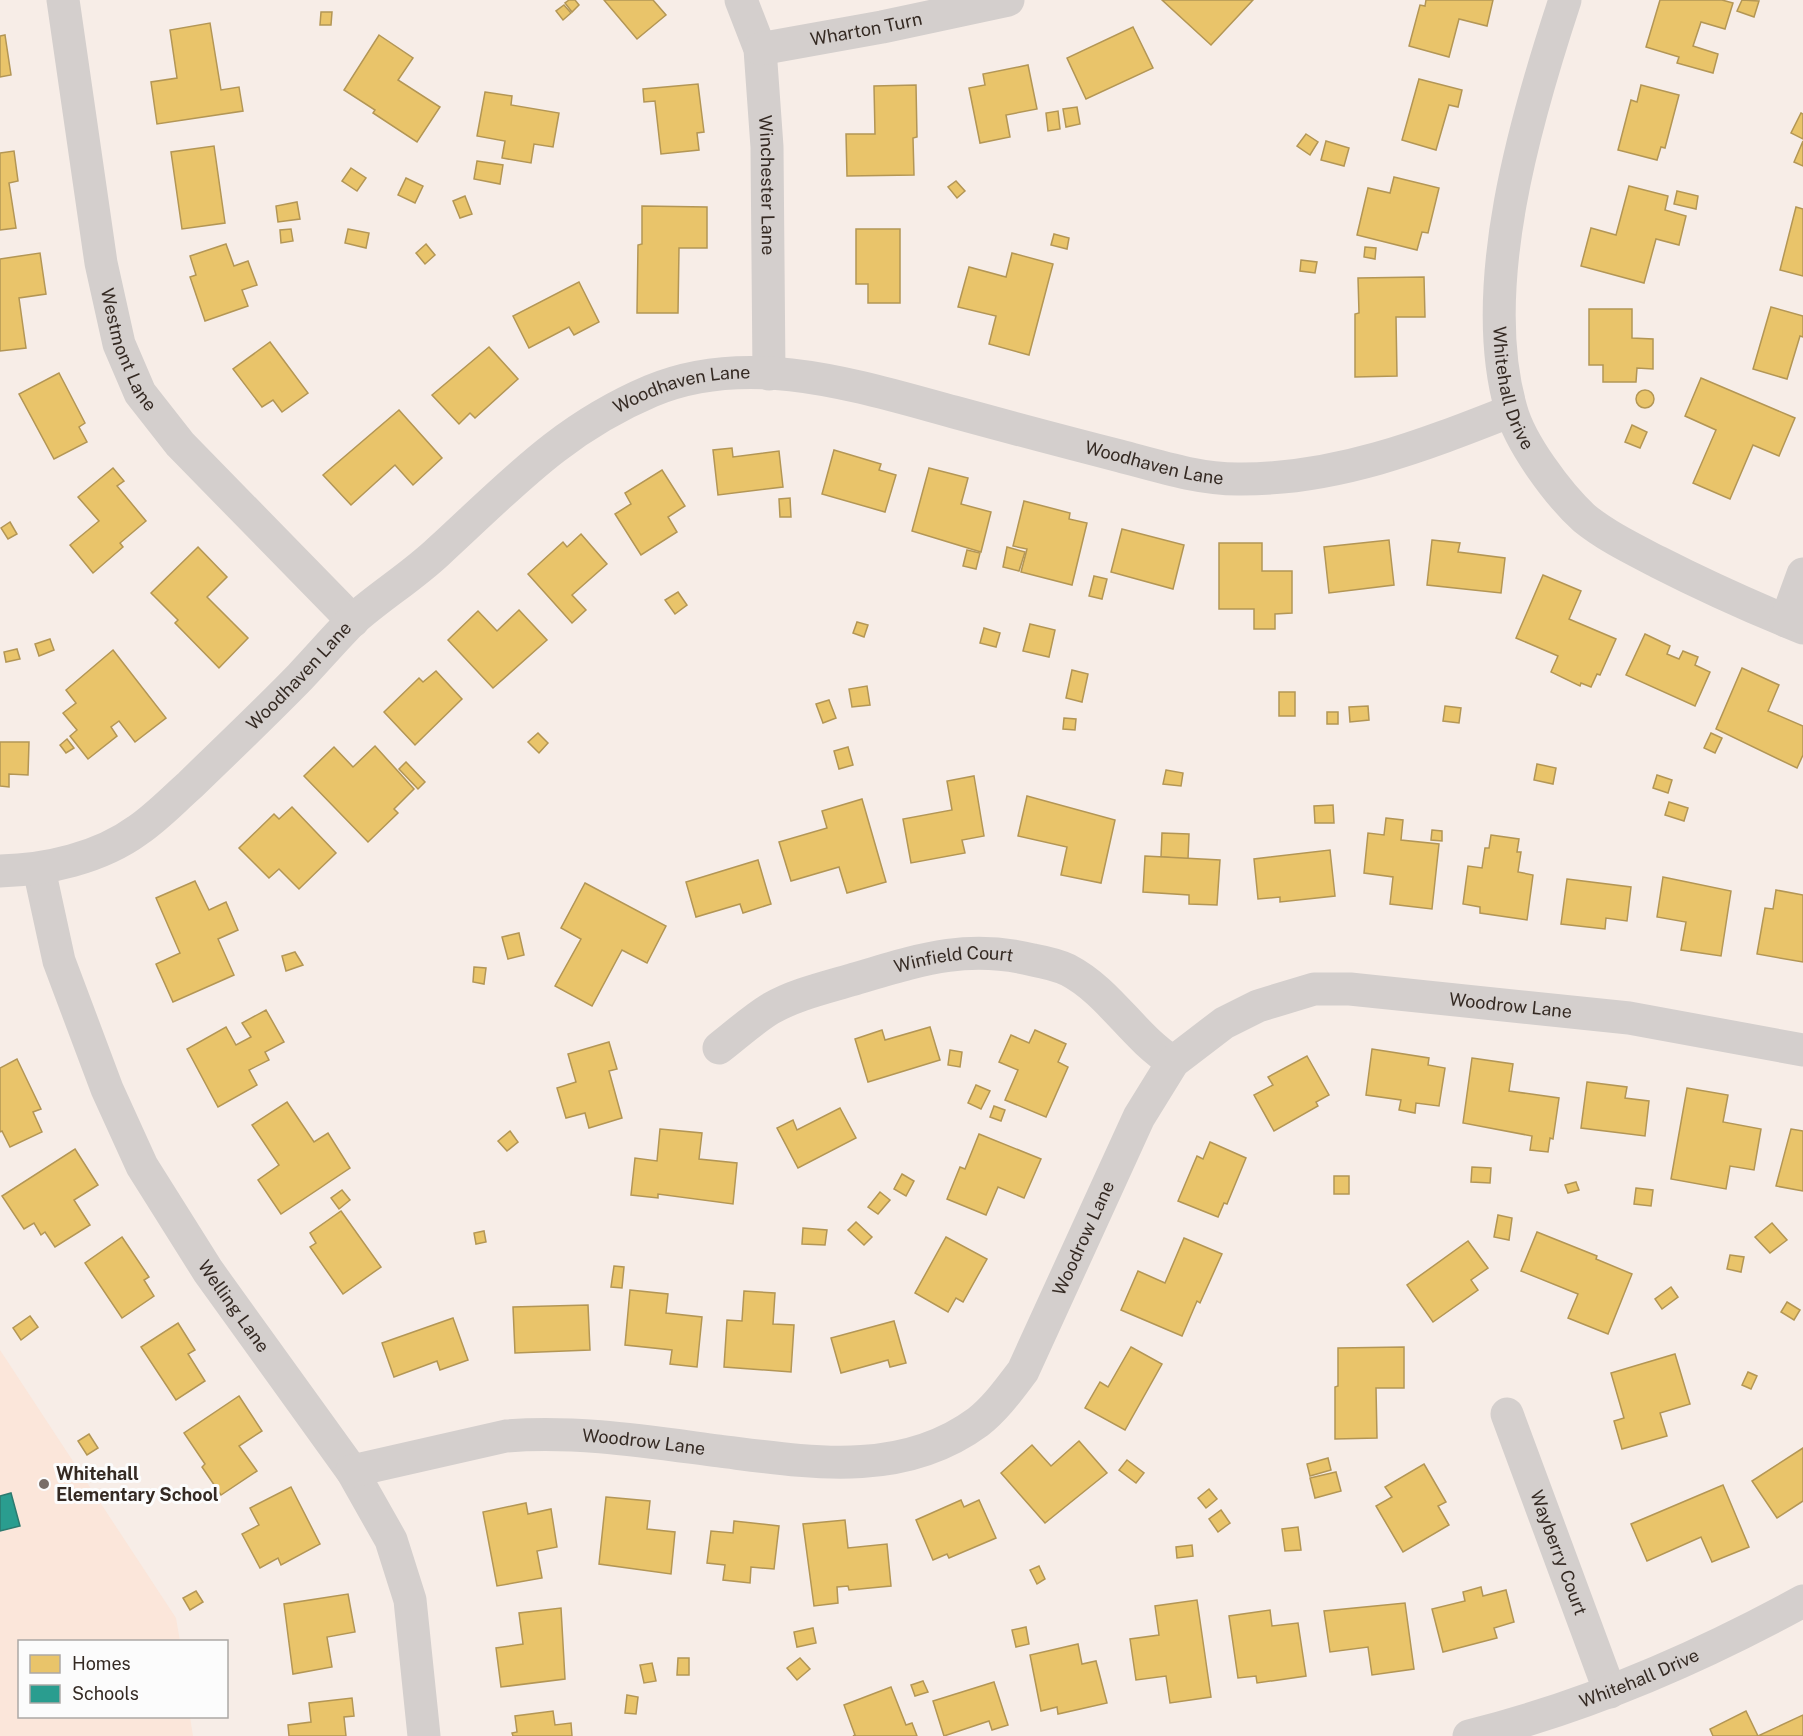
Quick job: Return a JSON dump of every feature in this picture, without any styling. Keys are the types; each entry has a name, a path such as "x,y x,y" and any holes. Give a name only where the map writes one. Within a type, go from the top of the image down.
{"street":[{"name":"Westmont Lane","path":"63,0 103,274 119,344 140,393 180,444 353,621"},
{"name":"Winchester Lane","path":"741,0 760,49 768,147 769,374"},
{"name":"Wharton Turn","path":"760,49 882,27 1008,0"},
{"name":"Whitehall Drive","path":"1565,0 1547,54 1520,163 1507,234 1500,292 1499,350 1511,411 1532,454 1584,517 1618,542 1696,582 1795,625"},
{"name":"Woodhaven Lane","path":"0,872 39,869 89,854 136,832 248,730 353,621 438,553 510,482 560,441 596,417 677,382 727,375 769,374 878,390 1150,464 1202,476 1236,479 1303,476 1361,465 1511,411"},
{"path":"1795,625 1803,574"},
{"name":"Welling Lane","path":"39,869 59,961 106,1089 142,1166 208,1271 352,1471 391,1540 410,1600 424,1736"},
{"name":"Winfield Court","path":"720,1048 769,1009 791,999 901,965 963,952 988,952 1006,953 1066,969 1101,994 1160,1054 1173,1062"},
{"name":"Woodrow Lane","path":"352,1471 506,1436 531,1434 594,1437 818,1464 865,1463 925,1448 949,1438 979,1421 1023,1371 1139,1117 1173,1062 1224,1023 1258,1006 1314,989 1350,989 1629,1018 1803,1050"},
{"name":"Wayberry Court","path":"1507,1414 1610,1692"},
{"name":"Whitehall Drive","path":"1469,1736 1610,1692 1757,1626 1803,1601"}],"shaded area":[{"name":"Whitehall Elementary School","path":"0,1350 176,1618 180,1640 18,1640 18,1718 190,1718 193,1736 0,1736"}],"building: Homes":[{"path":"575,0 579,5 572,12 565,3"},
{"path":"604,0 653,0 666,15 637,39"},
{"path":"1162,0 1253,0 1211,45"},
{"path":"1426,0 1493,0 1487,26 1459,19 1449,57 1409,46 1420,5 1425,6"},
{"path":"1660,0 1722,0 1733,3 1725,29 1701,22 1693,46 1718,54 1713,73 1677,63 1679,57 1646,47"},
{"path":"1742,0 1759,1 1754,17 1737,11"},
{"path":"564,5 571,13 563,20 556,11"},
{"path":"321,12 332,12 331,25 320,25"},
{"path":"210,23 221,90 239,87 243,111 157,124 151,82 177,78 170,30"},
{"path":"1133,27 1153,68 1086,99 1067,58"},
{"path":"5,35 11,75 0,77 0,36"},
{"path":"379,35 413,58 398,80 440,107 417,142 373,113 375,110 344,90"},
{"path":"1028,65 1037,109 1006,115 1010,137 980,143 969,88 985,85 983,74"},
{"path":"1419,79 1462,90 1458,107 1449,105 1436,150 1402,140"},
{"path":"698,84 704,132 697,133 699,150 661,154 655,101 644,102 643,89"},
{"path":"916,85 917,137 913,138 914,175 847,176 846,134 875,134 874,86"},
{"path":"1641,85 1679,95 1665,148 1661,147 1657,160 1618,150 1631,100 1637,102"},
{"path":"485,92 512,96 511,105 559,113 553,147 534,144 531,163 502,158 505,141 477,136"},
{"path":"1077,107 1080,124 1066,127 1063,109"},
{"path":"1058,111 1060,129 1048,131 1046,113"},
{"path":"1801,113 1803,114 1803,139 1791,133"},
{"path":"1306,134 1318,142 1310,155 1297,146"},
{"path":"1326,141 1349,148 1344,166 1321,160"},
{"path":"1803,141 1803,166 1794,162"},
{"path":"214,146 225,223 182,229 171,152"},
{"path":"14,151 18,181 9,183 16,228 0,230 0,153"},
{"path":"477,161 503,165 500,184 474,179"},
{"path":"351,168 366,178 357,191 342,181"},
{"path":"1394,177 1439,188 1428,233 1422,232 1417,250 1357,235 1368,188 1390,193"},
{"path":"406,178 423,186 415,203 398,195"},
{"path":"956,181 965,191 957,198 948,187"},
{"path":"1629,186 1668,196 1665,210 1686,216 1679,245 1656,239 1644,283 1581,266 1591,228 1616,235"},
{"path":"1677,191 1698,196 1696,209 1674,204"},
{"path":"465,196 472,214 460,218 453,201"},
{"path":"297,202 300,219 278,222 276,206"},
{"path":"642,206 707,207 707,248 679,248 678,313 637,313 638,245 642,244"},
{"path":"1796,207 1803,209 1803,276 1780,270"},
{"path":"291,229 293,241 281,243 280,230"},
{"path":"348,229 369,233 366,248 345,243"},
{"path":"856,229 900,229 900,303 868,303 868,284 856,284"},
{"path":"1054,234 1069,238 1067,249 1051,245"},
{"path":"226,244 234,266 248,261 257,285 242,290 248,306 205,321 190,277 196,275 190,256"},
{"path":"426,244 435,255 425,264 416,253"},
{"path":"1365,247 1376,248 1375,259 1364,257"},
{"path":"40,253 46,294 19,298 26,348 0,351 0,259"},
{"path":"1012,253 1053,264 1029,355 989,344 996,316 958,307 969,267 1006,277"},
{"path":"1301,260 1317,262 1315,273 1300,271"},
{"path":"1424,277 1425,317 1396,317 1397,376 1355,377 1355,314 1359,313 1358,278"},
{"path":"579,282 599,322 574,335 569,327 529,348 513,316"},
{"path":"1771,307 1803,316 1803,337 1800,336 1787,379 1753,369"},
{"path":"1589,309 1632,309 1632,338 1653,339 1653,369 1637,368 1636,382 1603,382 1603,365 1589,365"},
{"path":"270,342 308,393 282,412 273,400 262,407 233,369"},
{"path":"489,347 518,379 475,418 470,413 459,424 432,395"},
{"path":"59,373 85,423 79,427 87,442 54,459 19,394"},
{"path":"1701,378 1795,418 1779,456 1753,445 1730,499 1693,483 1716,430 1685,416"},
{"path":"1645,390 1653,395 1654,399 1649,407 1645,408 1637,403 1636,399 1641,391"},
{"path":"399,410 442,458 413,485 395,465 351,505 323,475"},
{"path":"1632,425 1647,432 1640,448 1625,442"},
{"path":"732,448 733,457 779,451 783,487 718,495 713,450"},
{"path":"834,450 881,464 879,470 896,475 885,512 822,494"},
{"path":"113,468 124,481 117,486 146,521 120,543 123,547 93,573 70,545 99,521 78,497"},
{"path":"929,468 968,478 961,504 991,512 981,552 912,531"},
{"path":"662,470 685,506 668,517 677,532 641,555 615,514 631,504 625,493"},
{"path":"790,498 791,517 780,517 779,499"},
{"path":"1024,501 1070,513 1069,519 1087,523 1072,585 1021,572 1027,549 1013,546"},
{"path":"10,522 17,534 8,539 1,528"},
{"path":"1122,529 1184,545 1173,589 1111,572"},
{"path":"581,534 607,564 572,595 586,610 572,623 528,574 563,542 567,547"},
{"path":"1389,540 1394,585 1329,593 1324,547"},
{"path":"1432,540 1460,543 1458,552 1505,558 1501,593 1427,585"},
{"path":"1219,543 1262,543 1262,571 1292,571 1292,613 1275,614 1275,629 1254,629 1254,609 1219,609"},
{"path":"198,547 227,577 207,597 248,638 219,668 175,623 178,620 151,593"},
{"path":"1007,547 1025,552 1019,571 1003,567"},
{"path":"967,550 980,553 976,569 963,566"},
{"path":"1543,575 1581,591 1569,619 1616,639 1600,675 1597,674 1591,687 1581,683 1580,686 1551,672 1558,656 1516,638"},
{"path":"1094,576 1107,579 1102,599 1089,596"},
{"path":"678,592 687,605 675,614 665,600"},
{"path":"519,610 547,640 493,688 448,640 478,611 497,631"},
{"path":"857,622 868,625 864,637 853,633"},
{"path":"1030,624 1055,630 1049,657 1023,651"},
{"path":"984,628 1000,633 996,647 980,643"},
{"path":"1645,634 1670,646 1667,654 1679,659 1683,651 1698,657 1695,665 1710,672 1695,706 1626,675"},
{"path":"50,639 54,650 39,656 35,644"},
{"path":"17,649 20,659 6,662 4,652"},
{"path":"113,650 166,718 135,742 119,721 111,727 117,736 88,759 70,736 77,730 63,713 76,703 66,690"},
{"path":"1742,668 1779,685 1768,711 1803,726 1803,755 1797,768 1716,729"},
{"path":"1072,670 1088,674 1082,702 1066,698"},
{"path":"436,671 462,699 415,745 384,712 419,678 423,682"},
{"path":"867,686 870,705 852,707 849,689"},
{"path":"1279,692 1295,692 1295,716 1279,716"},
{"path":"829,700 836,718 823,723 816,704"},
{"path":"1368,706 1369,720 1350,722 1349,707"},
{"path":"1445,706 1461,708 1459,723 1443,721"},
{"path":"1327,712 1338,712 1338,724 1327,724"},
{"path":"1064,718 1076,719 1075,730 1063,729"},
{"path":"538,733 548,743 539,753 528,742"},
{"path":"1711,733 1722,738 1715,753 1704,748"},
{"path":"67,739 74,748 66,753 60,745"},
{"path":"0,742 29,742 28,775 9,774 9,787 0,786"},
{"path":"375,746 414,789 394,809 398,813 368,842 304,776 334,747 353,767"},
{"path":"848,747 853,765 839,769 834,751"},
{"path":"406,762 425,782 418,789 399,769"},
{"path":"1537,764 1556,768 1553,784 1534,780"},
{"path":"1166,770 1183,773 1181,786 1163,784"},
{"path":"1657,775 1672,780 1668,793 1653,788"},
{"path":"974,776 984,836 962,840 965,853 911,863 903,819 952,810 947,781"},
{"path":"1027,796 1115,820 1101,883 1061,875 1067,847 1018,836"},
{"path":"862,799 886,882 847,893 839,867 791,881 779,842 827,828 822,811"},
{"path":"1669,802 1688,808 1684,821 1665,815"},
{"path":"1333,805 1334,823 1315,823 1314,806"},
{"path":"292,807 336,853 299,889 279,869 269,878 239,848 274,814 279,819"},
{"path":"1386,818 1403,820 1401,840 1439,844 1432,909 1390,904 1393,877 1364,873 1368,833 1384,835"},
{"path":"1432,830 1442,831 1442,841 1431,840"},
{"path":"1162,833 1189,834 1188,859 1161,857"},
{"path":"1491,835 1519,839 1517,852 1521,852 1518,872 1533,875 1527,920 1480,913 1480,907 1463,904 1468,866 1482,868 1485,848 1489,848"},
{"path":"1330,850 1335,896 1280,902 1280,897 1258,899 1254,859"},
{"path":"1145,856 1220,860 1217,905 1189,904 1189,895 1143,892"},
{"path":"758,860 771,904 743,913 740,904 696,917 686,882"},
{"path":"1663,877 1731,891 1721,956 1681,950 1686,922 1657,917"},
{"path":"1567,879 1631,887 1627,921 1606,918 1605,929 1561,924"},
{"path":"195,881 209,910 226,902 238,930 218,939 234,975 173,1002 156,964 180,953 156,898"},
{"path":"585,883 666,926 647,963 622,950 592,1006 555,986 581,939 561,928"},
{"path":"1776,890 1803,895 1803,962 1757,954 1765,908 1773,909"},
{"path":"519,933 524,955 508,959 502,937"},
{"path":"295,952 303,965 286,971 282,956"},
{"path":"474,967 486,968 484,984 473,982"},
{"path":"266,1010 284,1042 265,1052 269,1060 249,1070 257,1085 218,1107 187,1049 226,1027 236,1045 251,1037 242,1023"},
{"path":"930,1027 940,1060 868,1082 855,1039 882,1030 885,1040"},
{"path":"1035,1030 1066,1044 1058,1062 1068,1067 1046,1117 1005,1100 1018,1070 999,1062 1011,1035 1029,1043"},
{"path":"609,1042 617,1069 609,1071 622,1118 589,1128 585,1113 566,1118 557,1088 576,1082 568,1054"},
{"path":"1372,1049 1429,1058 1428,1065 1445,1068 1439,1106 1416,1103 1415,1113 1399,1110 1401,1100 1366,1095"},
{"path":"950,1050 962,1052 960,1067 948,1065"},
{"path":"1307,1056 1329,1095 1316,1102 1318,1106 1274,1131 1254,1095 1273,1085 1268,1077"},
{"path":"1472,1058 1513,1064 1509,1091 1559,1098 1553,1139 1550,1138 1548,1152 1530,1150 1532,1136 1463,1123"},
{"path":"17,1059 41,1109 33,1112 42,1132 10,1147 2,1131 0,1132 0,1068"},
{"path":"1587,1082 1627,1087 1625,1098 1649,1101 1645,1136 1581,1128"},
{"path":"976,1085 990,1091 981,1109 968,1103"},
{"path":"1687,1088 1728,1095 1723,1122 1761,1129 1754,1170 1730,1166 1726,1189 1671,1179"},
{"path":"287,1102 314,1142 328,1133 350,1168 281,1214 258,1180 279,1165 252,1125"},
{"path":"994,1106 1005,1110 1001,1121 990,1117"},
{"path":"840,1108 856,1138 798,1168 777,1128 793,1120 797,1130"},
{"path":"660,1129 702,1133 699,1159 737,1163 733,1204 658,1194 658,1198 631,1195 635,1158 657,1161"},
{"path":"1791,1129 1803,1131 1803,1191 1776,1186"},
{"path":"510,1131 518,1142 507,1151 498,1141"},
{"path":"979,1134 1041,1159 1024,1198 998,1187 986,1215 947,1199 960,1167 965,1169"},
{"path":"1210,1142 1246,1158 1227,1204 1224,1203 1218,1217 1178,1201 1197,1156 1203,1159"},
{"path":"75,1149 98,1185 74,1200 90,1225 55,1247 45,1232 41,1235 34,1223 24,1229 2,1196"},
{"path":"1472,1167 1491,1168 1490,1183 1471,1182"},
{"path":"902,1174 914,1181 906,1196 894,1189"},
{"path":"1334,1176 1349,1176 1349,1194 1334,1194"},
{"path":"1576,1182 1579,1190 1568,1193 1565,1185"},
{"path":"1636,1188 1653,1190 1651,1206 1634,1204"},
{"path":"342,1190 350,1200 339,1209 331,1198"},
{"path":"880,1192 890,1200 878,1214 868,1207"},
{"path":"341,1211 381,1267 343,1294 310,1247 316,1243 310,1233"},
{"path":"1498,1215 1512,1218 1509,1240 1494,1237"},
{"path":"856,1222 872,1237 864,1245 848,1230"},
{"path":"1772,1223 1787,1240 1770,1253 1755,1237"},
{"path":"803,1228 827,1230 825,1245 802,1244"},
{"path":"484,1231 486,1242 476,1244 474,1233"},
{"path":"1537,1232 1597,1256 1596,1259 1632,1274 1608,1334 1568,1318 1578,1294 1521,1271"},
{"path":"122,1237 149,1277 144,1280 154,1296 122,1318 85,1263"},
{"path":"946,1237 987,1259 963,1302 956,1298 948,1312 915,1293"},
{"path":"1184,1238 1222,1254 1200,1303 1197,1301 1182,1336 1121,1310 1138,1271 1165,1283"},
{"path":"1468,1241 1488,1268 1471,1280 1478,1290 1433,1322 1407,1285"},
{"path":"1730,1255 1744,1257 1741,1272 1727,1269"},
{"path":"614,1266 624,1267 622,1288 611,1287"},
{"path":"1671,1287 1678,1297 1662,1309 1655,1299"},
{"path":"630,1290 668,1294 666,1313 702,1317 697,1367 670,1364 672,1350 625,1345"},
{"path":"744,1291 775,1293 773,1324 794,1325 791,1372 724,1367 727,1320 742,1321"},
{"path":"1787,1302 1800,1310 1794,1320 1781,1312"},
{"path":"588,1305 590,1350 515,1353 513,1307"},
{"path":"30,1316 38,1327 21,1340 13,1328"},
{"path":"453,1318 468,1360 440,1370 437,1361 394,1377 382,1343"},
{"path":"894,1321 906,1363 890,1367 888,1360 841,1373 831,1338"},
{"path":"178,1323 195,1350 188,1354 205,1381 176,1400 141,1347"},
{"path":"1131,1347 1162,1364 1125,1430 1085,1408 1100,1382 1108,1387"},
{"path":"1404,1347 1404,1388 1376,1388 1377,1438 1335,1439 1338,1348"},
{"path":"1675,1354 1690,1404 1660,1413 1667,1436 1622,1449 1614,1421 1624,1418 1611,1373"},
{"path":"1748,1372 1757,1376 1751,1389 1742,1385"},
{"path":"239,1396 262,1431 239,1446 257,1471 221,1495 202,1467 205,1464 184,1433"},
{"path":"89,1434 98,1448 87,1455 78,1441"},
{"path":"1079,1441 1107,1473 1045,1523 1001,1473 1032,1445 1051,1466"},
{"path":"1803,1448 1803,1501 1777,1518 1752,1481"},
{"path":"1328,1458 1331,1470 1310,1476 1307,1464"},
{"path":"1127,1460 1144,1473 1136,1483 1119,1470"},
{"path":"1424,1464 1446,1502 1438,1506 1449,1525 1403,1552 1376,1506 1392,1497 1385,1487"},
{"path":"1336,1472 1341,1491 1315,1498 1310,1478"},
{"path":"1723,1485 1749,1547 1712,1562 1701,1537 1647,1561 1631,1524"},
{"path":"291,1487 320,1544 281,1565 278,1558 260,1568 242,1534 259,1525 250,1508"},
{"path":"1209,1489 1217,1499 1206,1508 1198,1498"},
{"path":"606,1497 650,1501 647,1529 675,1532 671,1574 599,1564"},
{"path":"961,1500 964,1507 979,1500 996,1538 949,1558 947,1554 933,1560 916,1520"},
{"path":"526,1503 528,1514 551,1509 557,1547 537,1551 542,1578 497,1586 483,1512"},
{"path":"1221,1510 1230,1523 1218,1532 1209,1519"},
{"path":"845,1520 848,1548 887,1544 891,1586 849,1590 848,1586 837,1587 838,1603 814,1606 803,1524"},
{"path":"734,1521 779,1526 774,1569 751,1567 750,1583 723,1580 725,1565 707,1563 711,1531 733,1533"},
{"path":"1298,1527 1301,1550 1285,1551 1282,1529"},
{"path":"1192,1545 1193,1556 1177,1558 1176,1547"},
{"path":"1039,1566 1045,1579 1037,1584 1030,1570"},
{"path":"1481,1587 1483,1596 1506,1590 1514,1622 1494,1628 1497,1638 1443,1652 1432,1609 1465,1601 1463,1592"},
{"path":"196,1591 203,1602 190,1610 183,1598"},
{"path":"348,1594 355,1632 327,1637 332,1667 293,1674 284,1604"},
{"path":"1197,1600 1211,1697 1170,1703 1166,1676 1136,1680 1130,1639 1159,1635 1155,1606"},
{"path":"1405,1603 1414,1669 1372,1675 1368,1647 1330,1652 1324,1611"},
{"path":"561,1608 565,1679 501,1687 496,1648 523,1644 519,1613"},
{"path":"1270,1610 1272,1626 1298,1623 1306,1676 1257,1683 1256,1676 1238,1678 1229,1616"},
{"path":"1026,1627 1029,1644 1016,1647 1012,1630"},
{"path":"813,1628 816,1643 797,1647 794,1632"},
{"path":"1078,1644 1082,1664 1096,1661 1107,1703 1058,1714 1057,1707 1041,1711 1030,1655"},
{"path":"678,1658 689,1658 689,1675 677,1675"},
{"path":"800,1658 810,1669 797,1680 787,1668"},
{"path":"652,1663 656,1681 644,1683 640,1665"},
{"path":"923,1681 928,1692 915,1696 911,1685"},
{"path":"994,1682 1008,1725 992,1730 989,1721 944,1736 933,1701"},
{"path":"891,1687 906,1725 912,1723 917,1736 853,1736 855,1735 844,1705"},
{"path":"627,1695 638,1697 636,1714 625,1713"},
{"path":"352,1698 354,1716 344,1717 346,1736 289,1736 288,1725 311,1722 309,1703"},
{"path":"553,1711 555,1725 571,1723 572,1736 513,1736 512,1733 517,1732 515,1716"},
{"path":"1746,1711 1758,1736 1713,1736 1710,1729"},
{"path":"1803,1715 1803,1736 1758,1736"}],"building: Schools":[{"path":"11,1493 20,1526 0,1531 0,1496"}],"place":[{"name":"Whitehall Elementary School","path":"44,1484"}]}
